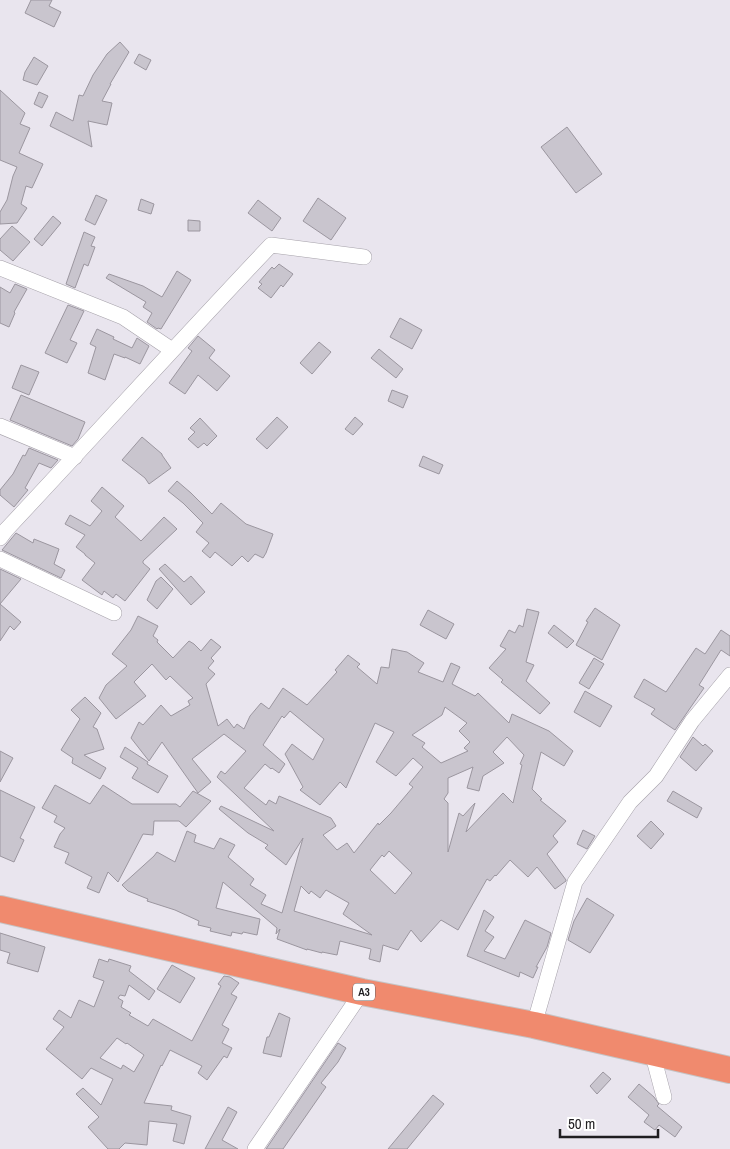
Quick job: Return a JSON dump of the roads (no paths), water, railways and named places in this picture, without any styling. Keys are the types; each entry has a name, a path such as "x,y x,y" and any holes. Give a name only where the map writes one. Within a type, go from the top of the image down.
{"highway":[{"name":"A3","path":"0,909 362,992 534,1025 730,1070"}],"street":[{"path":"0,538 271,245 364,257"},
{"path":"0,268 123,317 172,350"},
{"path":"0,426 75,457"},
{"path":"0,559 114,613"},
{"path":"534,1025 575,882 630,802 656,776 692,721 730,675"},
{"path":"255,1149 362,992"},
{"path":"652,1052 664,1097"}]}
